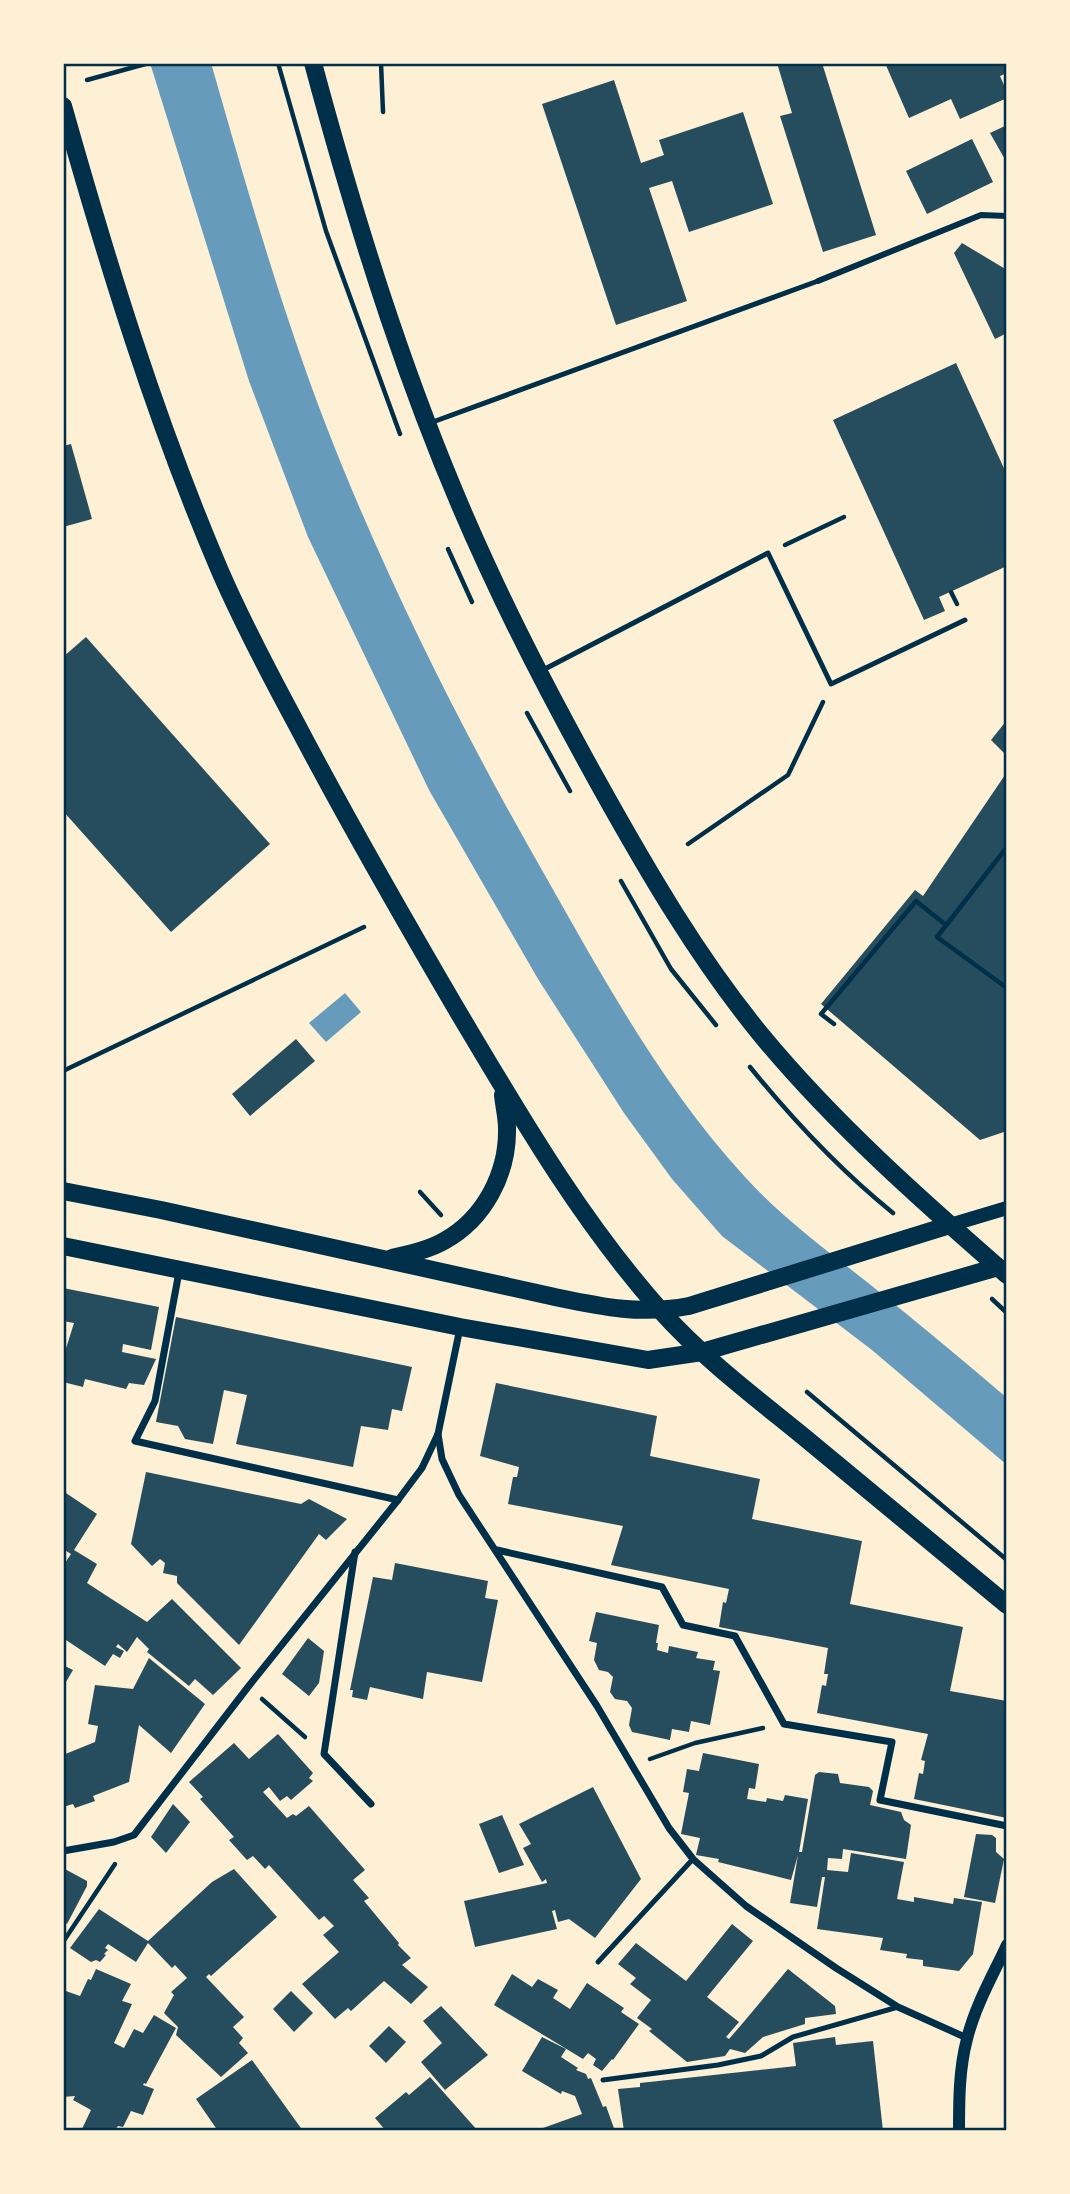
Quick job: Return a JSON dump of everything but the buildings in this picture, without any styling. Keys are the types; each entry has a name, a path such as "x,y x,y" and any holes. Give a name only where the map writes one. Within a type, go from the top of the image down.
{"main road":[{"path":"313,63 369,255 429,423 487,566 583,756 664,898 763,1037 834,1113 950,1225 1004,1268"},
{"path":"63,106 107,259 161,425 222,576 262,660 334,796 502,1088 557,1174 661,1311 702,1352 1007,1605"},
{"path":"386,1259 443,1242 467,1225 486,1203 500,1177 506,1148 507,1127 502,1088"},
{"path":"63,1191 582,1303 617,1309 661,1311 708,1300 1007,1208"},
{"path":"63,1246 460,1327 648,1360 702,1352 931,1286 1004,1268"}],"street":[{"path":"818,281 981,215 1007,216"},
{"path":"179,1270 155,1401 135,1441 398,1500"},
{"path":"63,1851 106,1844 134,1835 398,1500 422,1468 438,1434 460,1327"},
{"path":"438,1434 447,1472 459,1495 497,1550 633,1765 669,1828 693,1859 746,1906 836,1968 898,2007 967,2038"},
{"path":"497,1550 663,1587 683,1625 735,1636 784,1724 892,1742 880,1800 1007,1826"},
{"path":"355,1552 324,1754 371,1804"},
{"path":"959,2131 967,2038 1007,1945"}],"lane":[{"path":"429,423 818,281"},
{"path":"539,672 768,553 831,684 965,620"},
{"path":"598,1962 693,1859"},
{"path":"603,2080 718,2065 761,2056 793,2037 898,2007"}],"path":[{"path":"87,80 149,63"},
{"path":"381,63 383,112"},
{"path":"768,553 844,517"},
{"path":"688,844 788,775 831,684"},
{"path":"1007,847 937,937 1007,988"},
{"path":"834,1024 821,1014 916,901 946,925"},
{"path":"63,1071 364,927"},
{"path":"807,1392 1007,1560"},
{"path":"248,1687 324,1754"},
{"path":"633,1765 695,1743 784,1724"},
{"path":"63,1942 98,1889"}],"water":[{"path":"150,63 211,63 294,338 327,428 376,546 459,718 572,924 617,1000 689,1109 745,1177 806,1234 1007,1398 1007,1465 872,1350 722,1236 672,1179 624,1113 538,979 429,790 308,537 249,381"},
{"path":"345,993 361,1012 326,1042 309,1023"}]}
